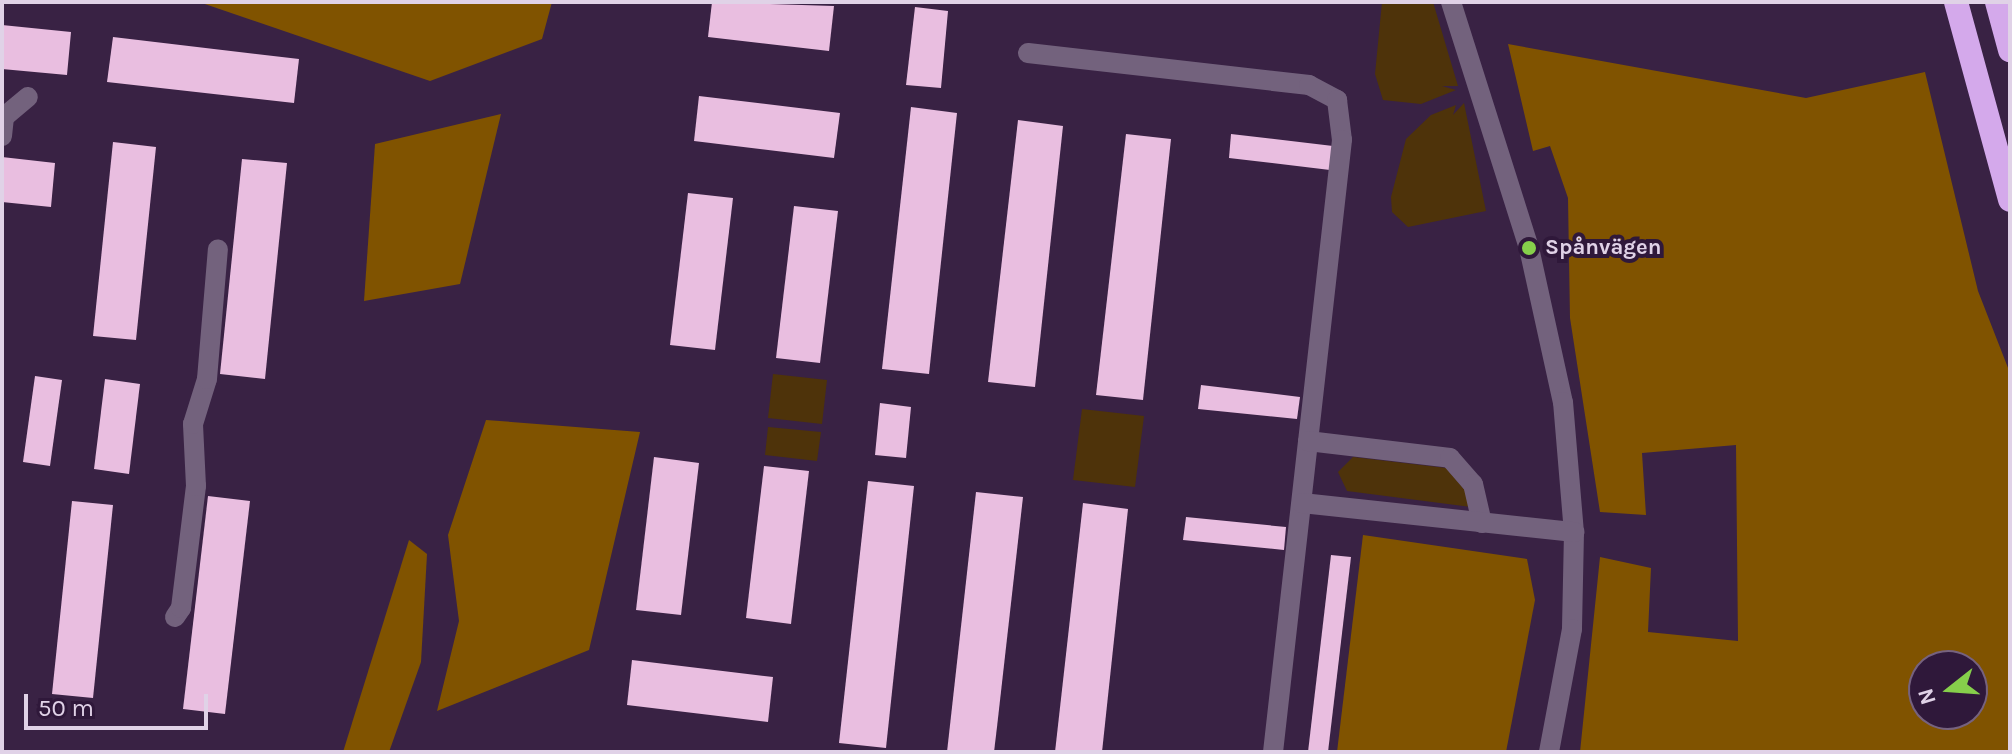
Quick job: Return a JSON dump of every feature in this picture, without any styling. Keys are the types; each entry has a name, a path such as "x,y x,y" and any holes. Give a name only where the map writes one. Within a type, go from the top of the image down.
{"highway":[{"path":"1956,2 2010,200"},
{"path":"1997,2 2010,50"}],"street":[{"path":"1451,2 1549,325 1571,466 1574,532 1572,629 1549,752"},
{"path":"1028,53 1309,85 1337,100 1342,140 1273,752"},
{"path":"2,136 4,117 28,97"},
{"path":"175,617 181,608 194,498 193,424 207,379 218,249"},
{"path":"1308,441 1450,458 1473,484 1482,523"},
{"path":"1302,503 1574,532"}],"shaded area":[{"path":"199,2 552,2 542,39 430,81"},
{"path":"1382,2 1433,2 1458,86 1442,86 1456,90 1421,104 1383,100 1375,74"},
{"path":"1508,44 1806,98 1925,72 1978,291 2010,373 2010,752 1580,752 1600,557 1651,568 1648,632 1738,641 1736,445 1642,453 1646,515 1600,512 1570,318 1568,198 1550,146 1533,151"},
{"path":"1464,103 1486,211 1408,227 1392,212 1391,197 1406,139 1431,115 1456,105 1453,115"},
{"path":"501,114 460,284 364,301 375,144"},
{"path":"773,374 827,380 822,424 768,418"},
{"path":"1082,409 1144,416 1135,487 1073,480"},
{"path":"486,420 640,432 589,650 437,711 459,621 448,535"},
{"path":"768,427 821,432 817,461 765,455"},
{"path":"1353,457 1446,468 1469,495 1471,507 1347,491 1338,472"},
{"path":"1363,535 1527,559 1535,600 1506,752 1337,752"},
{"path":"409,540 427,554 421,662 389,752 343,752"}],"building":[{"path":"712,2 834,6 829,51 708,37"},
{"path":"915,7 948,11 941,88 906,85"},
{"path":"2,25 71,32 67,75 2,69"},
{"path":"113,37 299,59 294,103 107,82"},
{"path":"699,96 840,113 834,158 694,141"},
{"path":"911,107 957,113 929,374 882,369"},
{"path":"1018,120 1063,126 1035,387 988,382"},
{"path":"1126,134 1171,139 1143,400 1096,395"},
{"path":"1231,134 1333,146 1330,170 1229,158"},
{"path":"113,142 156,147 136,340 93,336"},
{"path":"2,157 55,163 51,207 2,202"},
{"path":"242,159 287,163 265,379 220,374"},
{"path":"688,193 733,198 715,350 670,345"},
{"path":"794,206 838,211 820,363 776,358"},
{"path":"35,376 62,380 50,466 23,462"},
{"path":"105,379 140,384 129,474 94,469"},
{"path":"1201,385 1300,397 1297,419 1198,409"},
{"path":"880,403 911,407 906,458 875,455"},
{"path":"654,457 699,463 681,615 636,610"},
{"path":"764,466 809,471 791,624 746,618"},
{"path":"868,481 914,486 886,748 839,743"},
{"path":"976,492 1023,497 994,752 947,752"},
{"path":"208,496 250,501 225,714 183,709"},
{"path":"72,501 113,505 93,698 52,694"},
{"path":"1083,503 1128,509 1102,752 1055,752"},
{"path":"1186,517 1286,527 1284,550 1183,540"},
{"path":"1331,555 1351,557 1328,752 1308,752"},
{"path":"632,660 773,677 768,722 627,705"}],"place":[{"name":"Spånvägen","path":"1529,248"}]}
